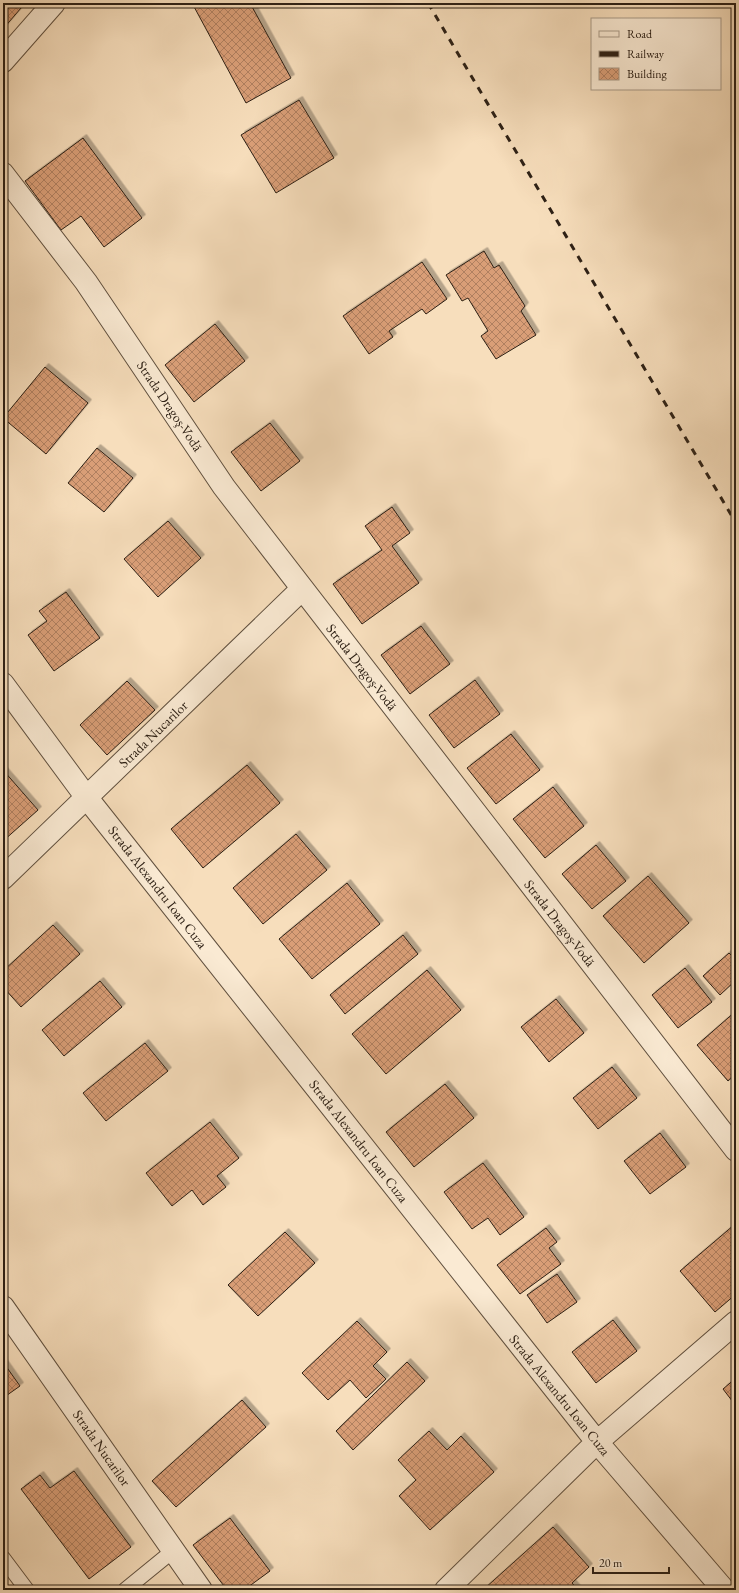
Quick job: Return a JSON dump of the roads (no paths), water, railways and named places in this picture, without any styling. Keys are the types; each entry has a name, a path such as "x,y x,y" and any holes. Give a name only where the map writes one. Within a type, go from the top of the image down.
{"street":[{"path":"3,61 54,3"},
{"name":"Strada Dragoş-Vodă","path":"3,174 86,282 224,487 736,1150"},
{"name":"Strada Nucarilor","path":"3,878 302,589"},
{"name":"Strada Alexandru Ioan Cuza","path":"3,684 87,798 597,1442 724,1590"},
{"name":"Strada Nucarilor","path":"3,1307 201,1590"},
{"path":"446,1590 597,1442 736,1322"}],"lane":[{"path":"125,1590 174,1550"},
{"path":"3,1558 27,1590"}],"railway":[{"path":"428,3 736,523"}]}
